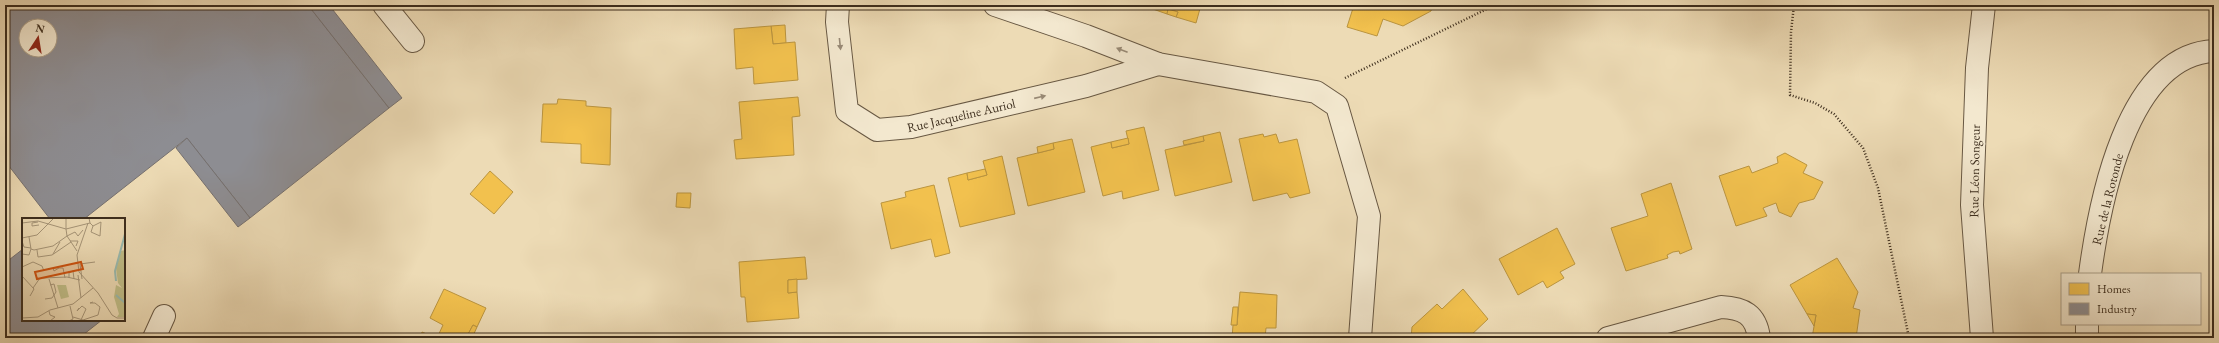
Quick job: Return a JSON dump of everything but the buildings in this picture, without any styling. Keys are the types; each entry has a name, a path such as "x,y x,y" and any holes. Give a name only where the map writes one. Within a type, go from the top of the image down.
{"street":[{"path":"384,5 413,41"},
{"name":"Rue Jacqueline Auriol","path":"838,5 837,22 847,111 877,130 912,127 1086,86 1158,64"},
{"name":"Rue Jacqueline Auriol","path":"995,5 1086,36 1158,64 1316,92 1337,106 1369,216 1360,338"},
{"name":"Rue Léon Songeur","path":"1982,338 1972,205 1977,68 1984,5"},
{"name":"Rue de la Rotonde","path":"2090,273 2110,175 2130,120 2141,99 2166,69 2188,58 2214,51"},
{"path":"1608,338 1721,307 1734,308 1746,312 1753,320 1759,338"},
{"path":"154,338 164,316"},
{"path":"2087,325 2087,338"}],"path":[{"path":"1316,92 1495,5"},
{"path":"1794,5 1791,32 1790,94 1815,103 1834,114 1863,148 1878,188 1909,338"}]}
